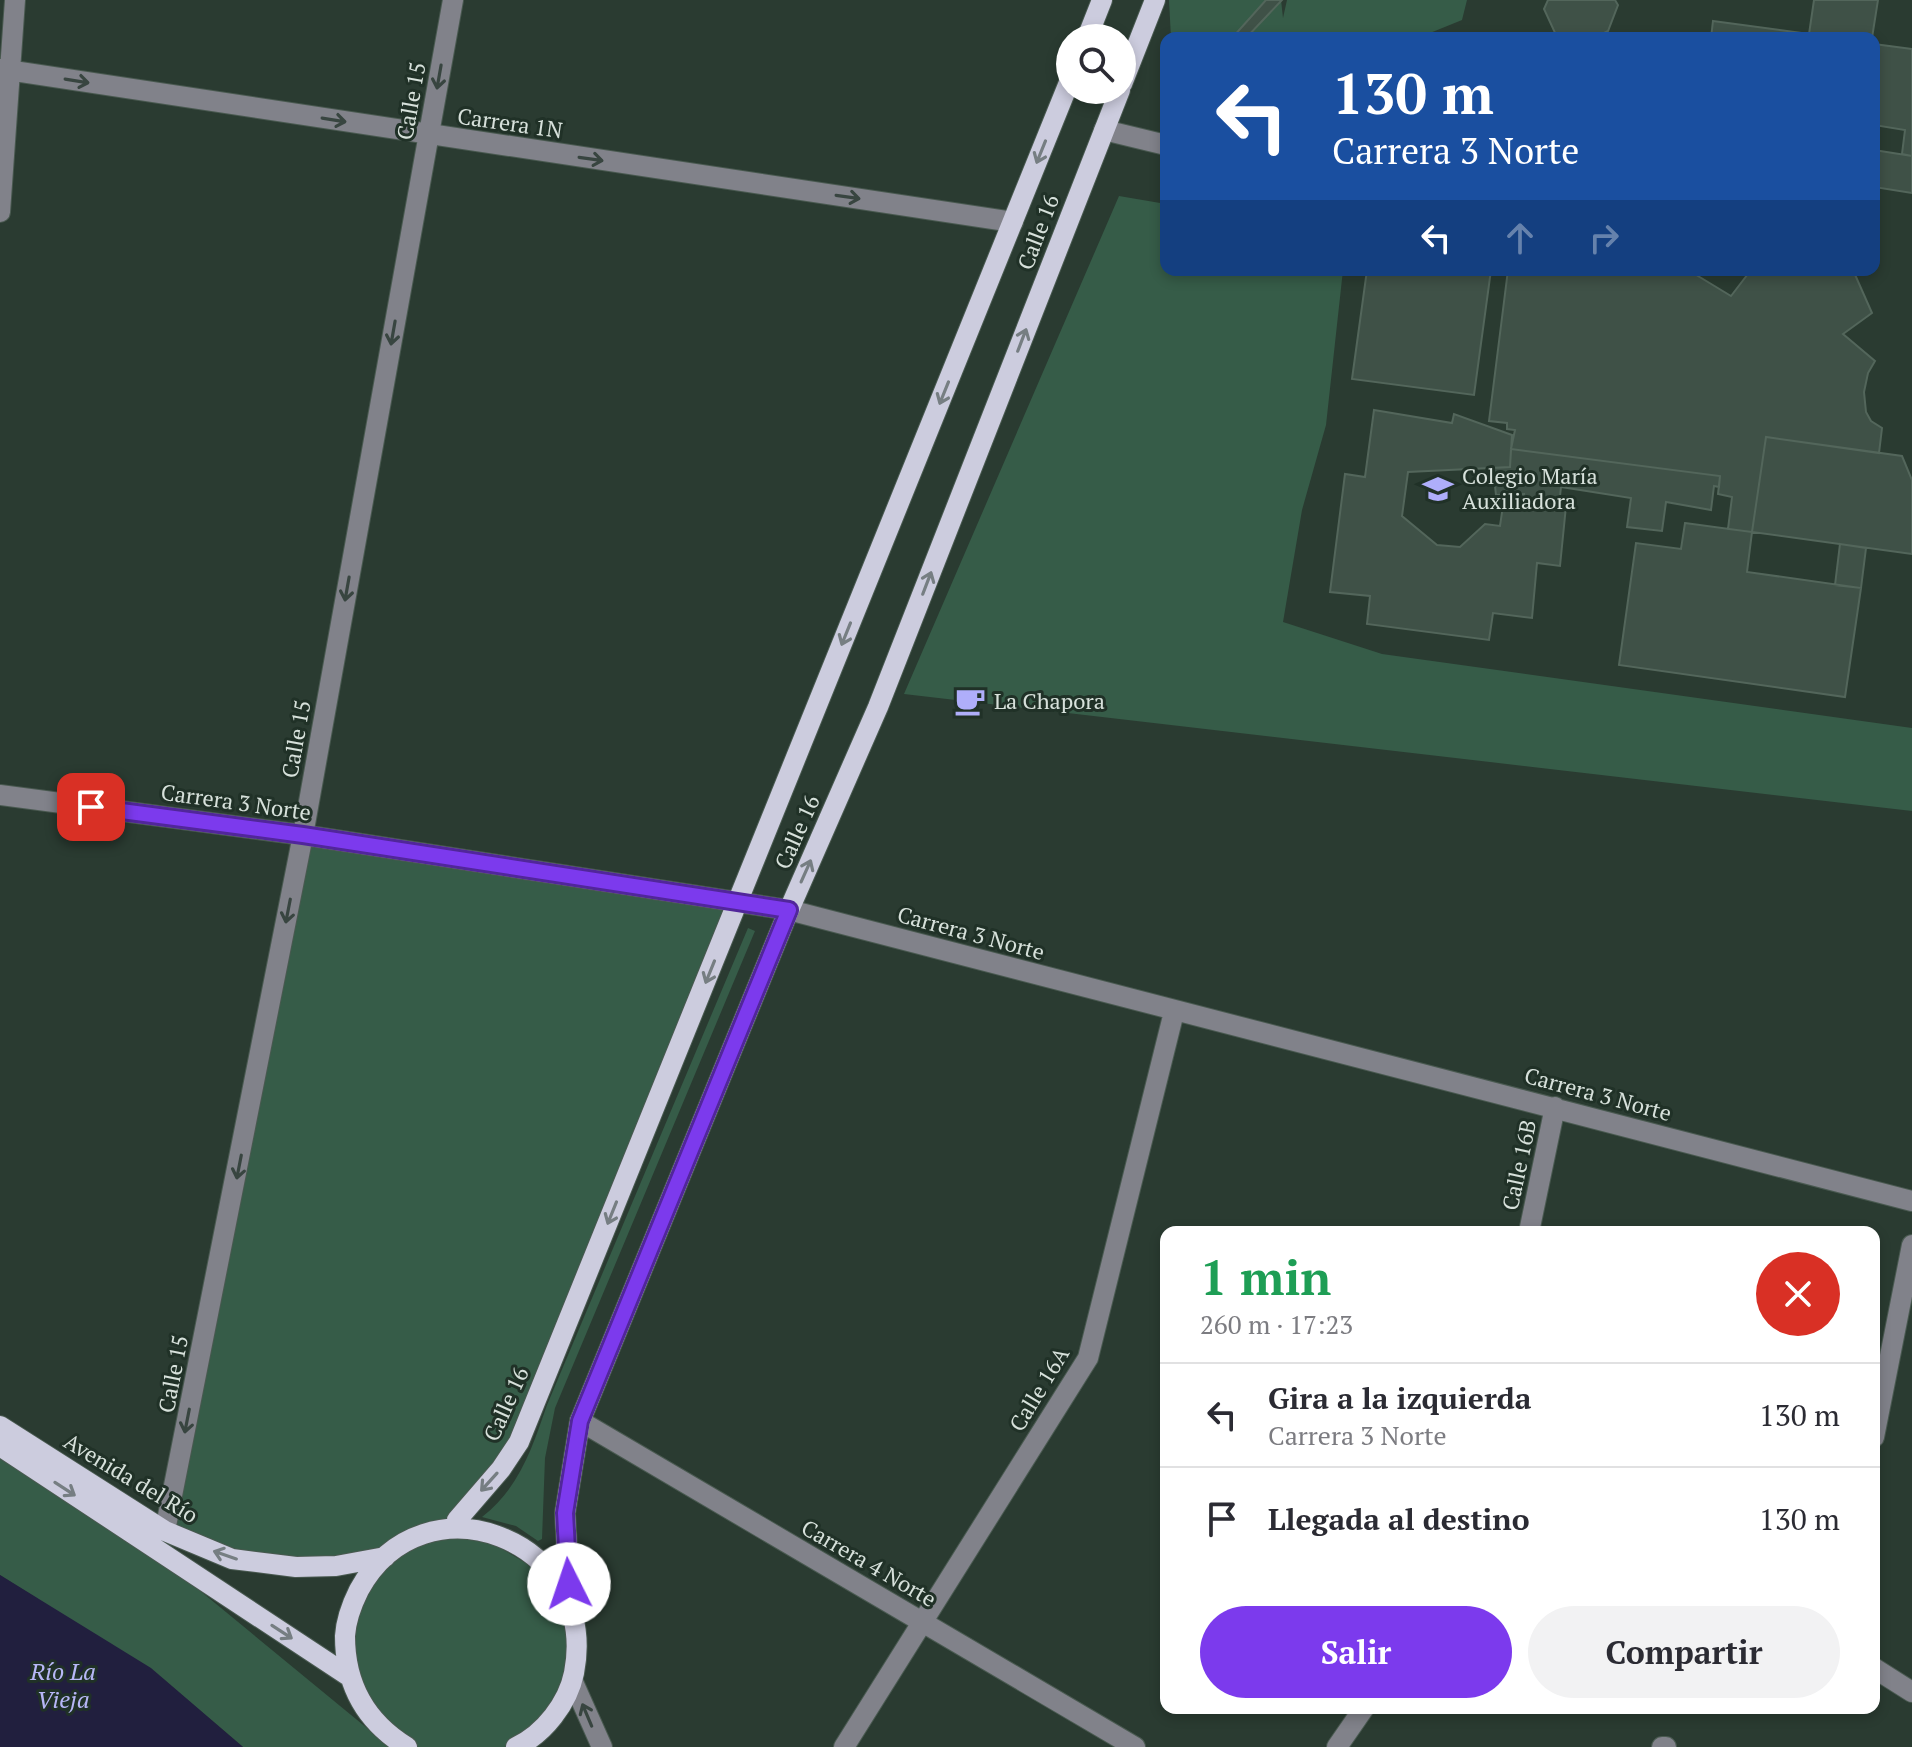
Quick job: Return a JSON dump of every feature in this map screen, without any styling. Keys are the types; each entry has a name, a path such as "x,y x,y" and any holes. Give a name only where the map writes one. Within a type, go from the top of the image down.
{"main road":[{"path":"1093,24 1102,0"},
{"path":"1136,48 1155,0"},
{"name":"Calle 16","path":"451,1525 501,1469 519,1442 1060,104"},
{"name":"Calle 16","path":"570,1603 565,1513 580,1421 789,910 878,707 1114,104"},
{"name":"Avenida del Río","path":"0,1426 165,1531 232,1559 296,1567 336,1566 385,1557"},
{"name":"Avenida del Río","path":"0,1446 350,1677"},
{"path":"407,1747 388,1735 367,1713 350,1677 345,1631 352,1603 366,1578 385,1557 413,1539 451,1525 491,1532 521,1546 547,1566 570,1603 577,1628 578,1656 573,1682 561,1707 543,1728 516,1747"}],"street":[{"path":"0,212 5,70 15,0"},
{"name":"Calle 15","path":"165,1531 303,835 453,0"},
{"name":"Carrera 1N","path":"5,70 1013,222"},
{"path":"1104,130 1160,144"},
{"name":"Carrera 3 Norte","path":"0,795 303,835 789,910 1912,1201"},
{"name":"Calle 16A","path":"844,1747 1088,1358 1174,1012"},
{"name":"Calle 16B","path":"1530,1226 1555,1107"},
{"path":"1880,1407 1912,1245"},
{"name":"Carrera 4 Norte","path":"580,1421 1135,1747"},
{"path":"1880,1672 1912,1692"},
{"path":"573,1682 602,1747"},
{"path":"1337,1747 1360,1714"}],"green space":[{"path":"1169,0 1281,0 1283,18 1287,0 1467,0 1462,20 1432,32 1171,32"},
{"path":"1119,196 1160,203 1160,276 1342,276 1326,425 1302,510 1283,622 1382,654 1912,728 1912,811 904,694"},
{"path":"303,835 739,900 519,1442 465,1511 468,1529 560,1583 573,1682 516,1747 407,1747 367,1713 345,1631 384,1558 296,1567 165,1531"},
{"path":"748,928 755,931 555,1408 545,1458 542,1539 538,1541 516,1526 482,1517 506,1493 530,1451"},
{"path":"0,1454 142,1543 390,1747 243,1747 162,1678 0,1575"}],"water":[{"name":"Río La Vieja","path":"0,1575 151,1668 243,1747 0,1747"}],"building":[{"path":"1266,0 1282,0 1252,32 1237,32"},
{"path":"1548,0 1615,0 1618,5 1606,32 1555,32 1544,9"},
{"path":"1814,0 1878,0 1873,32 1809,32"},
{"path":"1713,21 1794,32 1712,32"},
{"path":"1880,45 1912,49 1912,156 1902,154 1905,130 1880,126"},
{"path":"1880,151 1912,156 1912,193 1880,188"},
{"path":"1366,276 1490,276 1474,395 1352,379"},
{"path":"1507,276 1698,276 1731,296 1746,276 1856,276 1872,313 1843,334 1875,361 1868,373 1864,392 1866,412 1871,421 1882,428 1879,453 1766,437 1752,532 1728,529 1732,497 1718,494 1720,476 1511,449 1515,430 1507,429 1507,423 1489,421"},
{"path":"1374,410 1452,423 1454,414 1512,435 1510,467 1408,472 1402,516 1437,545 1460,547 1485,524 1500,526 1504,499 1566,506 1560,566 1537,563 1532,618 1493,613 1489,640 1367,624 1370,596 1330,592 1345,474 1365,477"},
{"path":"1766,437 1902,456 1912,480 1912,554 1752,532"},
{"path":"1511,449 1720,476 1719,487 1714,486 1711,510 1666,502 1662,531 1627,527 1631,498 1561,487 1559,505 1523,501 1524,494 1496,495 1493,468 1510,467"},
{"path":"1685,523 1752,532 1747,572 1861,588 1845,697 1619,665 1636,543 1681,549"},
{"path":"1840,544 1866,548 1861,588 1835,585"}],"place":[{"name":"Colegio María Auxiliadora","path":"1438,489"},
{"name":"La Chapora","path":"970,701"}],"route":[{"path":"91,807 303,835 789,910 580,1421 565,1513 569,1584"}]}
